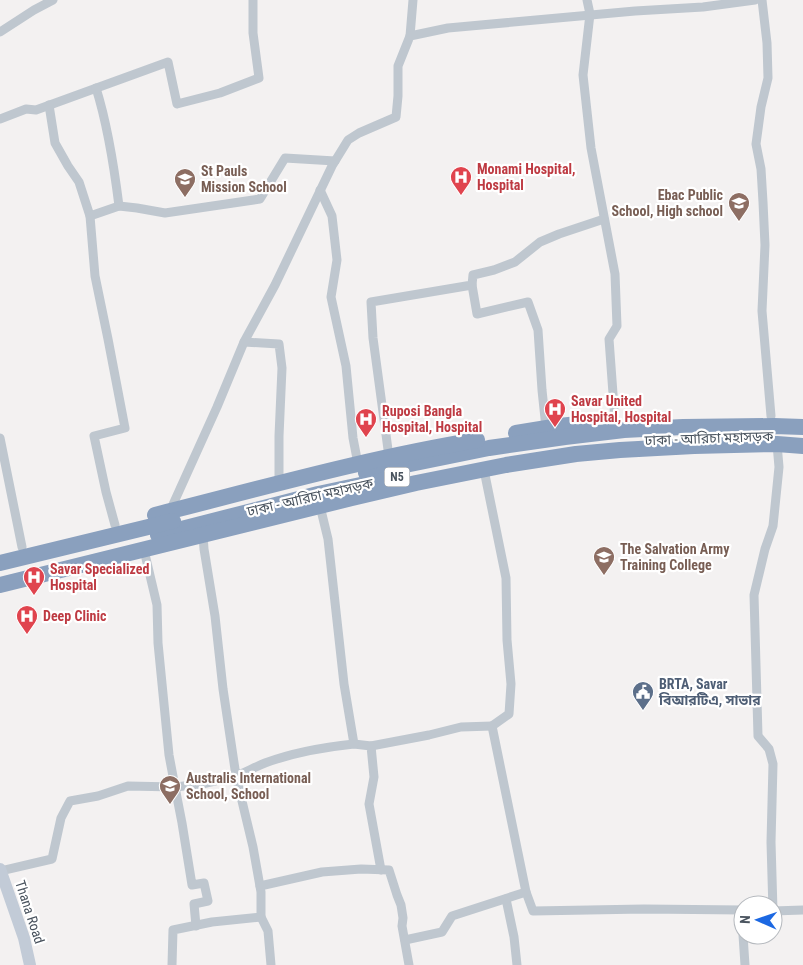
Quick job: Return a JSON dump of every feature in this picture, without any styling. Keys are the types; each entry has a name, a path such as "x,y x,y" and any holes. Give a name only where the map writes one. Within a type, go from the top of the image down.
{"highway":[{"path":"0,553 279,483 439,446 546,428 615,421 652,418 803,416"},
{"name":"ঢাকা - আরিচা মহাসড়ক","path":"0,563 165,523 303,486 489,448 624,430 683,426 803,427"},
{"name":"ঢাকা - আরিচা মহাসড়ক","path":"0,574 318,494 482,459 551,448 614,441 706,436 803,437"},
{"path":"0,585 416,483 576,454 694,446 778,444 803,446"}],"street":[{"path":"0,119 26,109 36,110 168,62 177,104 220,93 259,78 253,34 253,0"},
{"path":"170,511 244,342 335,161 348,140 396,118 398,66 410,36 413,0"},
{"path":"587,0 590,14 583,75 591,148 615,274 616,326 609,338 615,421"},
{"path":"410,36 448,28 590,14 703,7 755,0"},
{"path":"762,0 767,43 768,78 761,107 756,144 761,169 763,202 765,245 762,311 771,416"},
{"path":"0,32 47,1"},
{"path":"96,88 104,112 119,206"},
{"path":"49,105 55,143 79,182 90,216 95,276 125,428 94,436 115,525"},
{"path":"90,216 119,206 165,213 260,199 285,158 335,161"},
{"path":"320,190 332,216 336,260 331,297 346,366 353,438 358,464"},
{"path":"546,428 538,330 528,302 477,314 472,285 473,275 515,262 540,242 604,219"},
{"path":"389,457 373,338 371,302 472,285"},
{"path":"244,342 279,344 282,368 279,483"},
{"path":"0,438 22,548"},
{"path":"773,895 771,842 773,764 769,749 758,736 754,595 765,549 773,526 779,467 778,444"},
{"path":"0,870 52,859 61,818 70,801 98,796 128,786 175,787 202,784 236,776 266,763 335,746 354,744 371,746 461,727 492,726 509,714 511,684 507,640 506,578 484,470"},
{"path":"320,506 328,538 344,684 354,744"},
{"path":"203,535 236,776 253,847 260,886 261,917 268,931 271,965"},
{"path":"144,550 157,605 158,643 169,756 192,885 204,882 208,901 194,904 196,926"},
{"path":"492,726 526,892 533,912 644,909 733,910"},
{"path":"371,746 374,777 369,804 381,870"},
{"path":"260,886 322,872 361,869 389,870 401,905 402,926 409,965"},
{"name":"Thana Road","path":"0,870 24,938 30,965"},
{"path":"405,940 442,932 452,916 526,892"},
{"path":"506,899 514,937 517,965"},
{"path":"783,911 803,910"},
{"path":"172,965 172,930 212,922 261,917"},
{"path":"744,945 746,965"}],"place":[{"name":"Monami Hospital, Hospital","path":"461,196"},
{"name":"St Pauls Mission School","path":"185,198"},
{"name":"Ebac Public School, High school","path":"739,222"},
{"name":"Savar United Hospital, Hospital","path":"555,428"},
{"name":"Ruposi Bangla Hospital, Hospital","path":"366,438"},
{"name":"The Salvation Army Training College","path":"604,576"},
{"name":"Savar Specialized Hospital","path":"34,596"},
{"name":"Deep Clinic","path":"27,635"},
{"name":"BRTA, Savar বিআরটিএ, সাভার","path":"643,711"},
{"name":"Australis International School, School","path":"170,805"}]}
